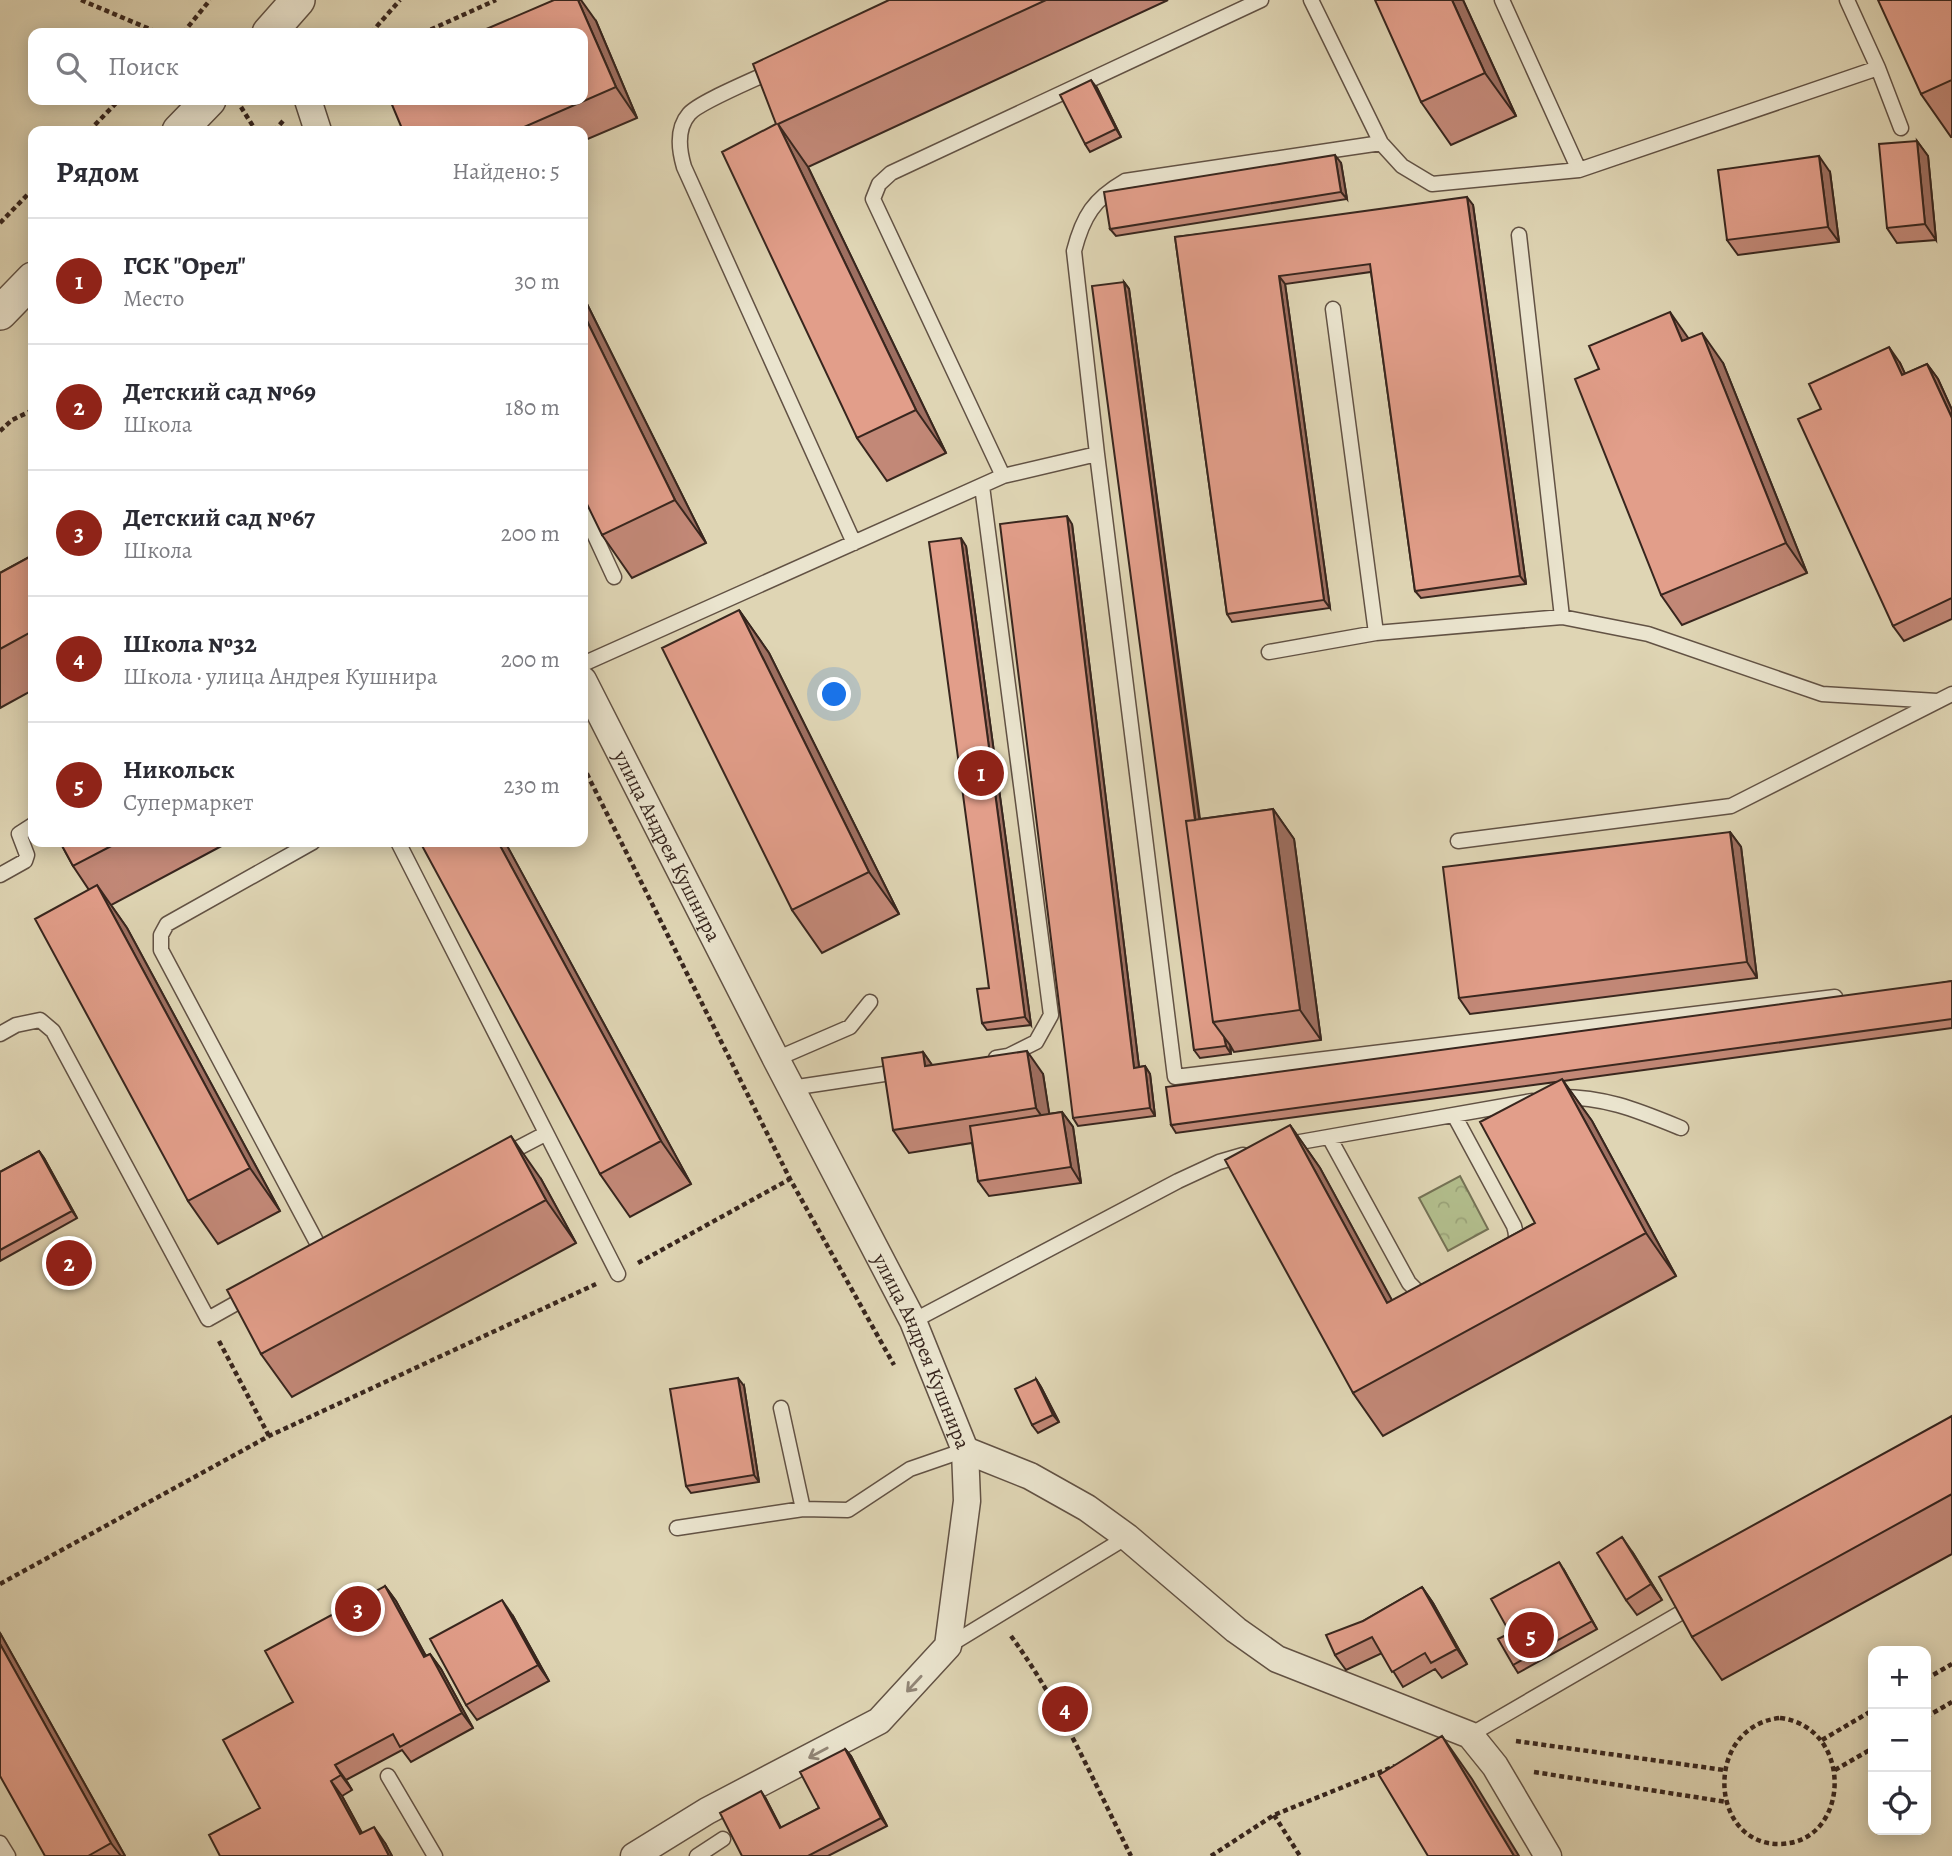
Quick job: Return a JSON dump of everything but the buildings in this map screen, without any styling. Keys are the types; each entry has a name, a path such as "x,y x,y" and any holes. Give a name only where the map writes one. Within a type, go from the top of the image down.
{"street":[{"path":"276,28 298,0"},
{"path":"184,126 204,105"},
{"path":"310,105 316,126"},
{"path":"0,313 28,284"},
{"name":"улица Андрея Кушнира","path":"588,690 913,1321 965,1450 1003,1464 1087,1508 1128,1537 1236,1630 1277,1660 1470,1735 1495,1766 1548,1856"},
{"path":"634,1856 707,1811 879,1721 948,1646 967,1501 965,1450"}],"lane":[{"path":"1003,476 873,200 879,184 891,173 1261,0"},
{"path":"1311,0 1381,143 1402,166 1432,184 1579,170 1878,68"},
{"path":"1502,0 1579,170"},
{"path":"1847,0 1878,68 1901,128"},
{"path":"782,67 706,103 689,114 681,130 679,149 684,167 854,543"},
{"path":"1381,143 1125,181 1105,193 1080,226 1074,251 1175,1077 1855,994"},
{"path":"1519,235 1562,617"},
{"path":"1333,309 1376,633"},
{"path":"588,661 1003,476 1097,454"},
{"path":"981,1060 1008,1056 1036,1042 1051,1015 982,486"},
{"path":"588,521 614,577"},
{"path":"1269,652 1376,633 1562,617 1648,634 1822,694 1937,701"},
{"path":"1458,841 1731,806 1952,694"},
{"path":"0,875 25,861 27,855 19,834 28,828"},
{"path":"304,847 167,924 161,935 161,950 323,1254"},
{"path":"401,847 618,1274"},
{"path":"776,1059 850,1027 870,1002"},
{"path":"0,1034 16,1025 40,1020 53,1031 208,1319 265,1287"},
{"path":"791,1088 913,1070"},
{"path":"913,1321 1178,1181 1219,1162 1262,1150 1555,1097 1594,1098 1628,1106 1681,1128"},
{"path":"1454,1115 1514,1226 1516,1244 1511,1254 1499,1260"},
{"path":"486,1165 545,1134"},
{"path":"1329,1137 1409,1283 1416,1290 1427,1294 1439,1292"},
{"path":"781,1408 803,1509"},
{"path":"677,1528 803,1509 848,1510 910,1469 965,1450"},
{"path":"948,1646 1128,1537"},
{"path":"1470,1735 1711,1595"},
{"path":"388,1776 435,1856"},
{"path":"697,1856 723,1839"},
{"path":"0,1843 8,1856"}],"path":[{"path":"81,0 147,28"},
{"path":"187,28 210,0"},
{"path":"375,28 400,0"},
{"path":"434,28 496,0"},
{"path":"94,126 115,105"},
{"path":"240,105 253,126"},
{"path":"0,223 28,194"},
{"path":"0,431 12,420 28,412"},
{"path":"588,776 790,1179 899,1373"},
{"path":"0,1584 269,1436 618,1274 790,1179"},
{"path":"208,1319 269,1436"},
{"path":"1029,1661 1075,1743 1131,1856"},
{"path":"1931,1676 1952,1664"},
{"path":"1931,1714 1952,1702"},
{"path":"1822,1740 1868,1713"},
{"path":"1780,1718 1808,1726 1822,1740 1835,1770 1835,1791 1828,1812 1808,1835 1789,1843 1770,1843 1752,1835 1737,1822 1727,1802 1724,1770 1737,1740 1752,1726 1780,1718"},
{"path":"1470,1735 1724,1770"},
{"path":"1835,1770 1868,1751"},
{"path":"1215,1855 1275,1815 1397,1765"},
{"path":"1495,1766 1727,1802"},
{"path":"1275,1815 1300,1856"}],"green space":[{"path":"1460,1176 1488,1229 1448,1251 1419,1198"}],"place":[{"name":"ГСК \"Орел\"","path":"981,773"},
{"name":"Детский сад №69","path":"69,1263"},
{"name":"Детский сад №67","path":"358,1609"},
{"name":"Никольск","path":"1531,1635"},
{"name":"Школа №32","path":"1065,1709"}]}
